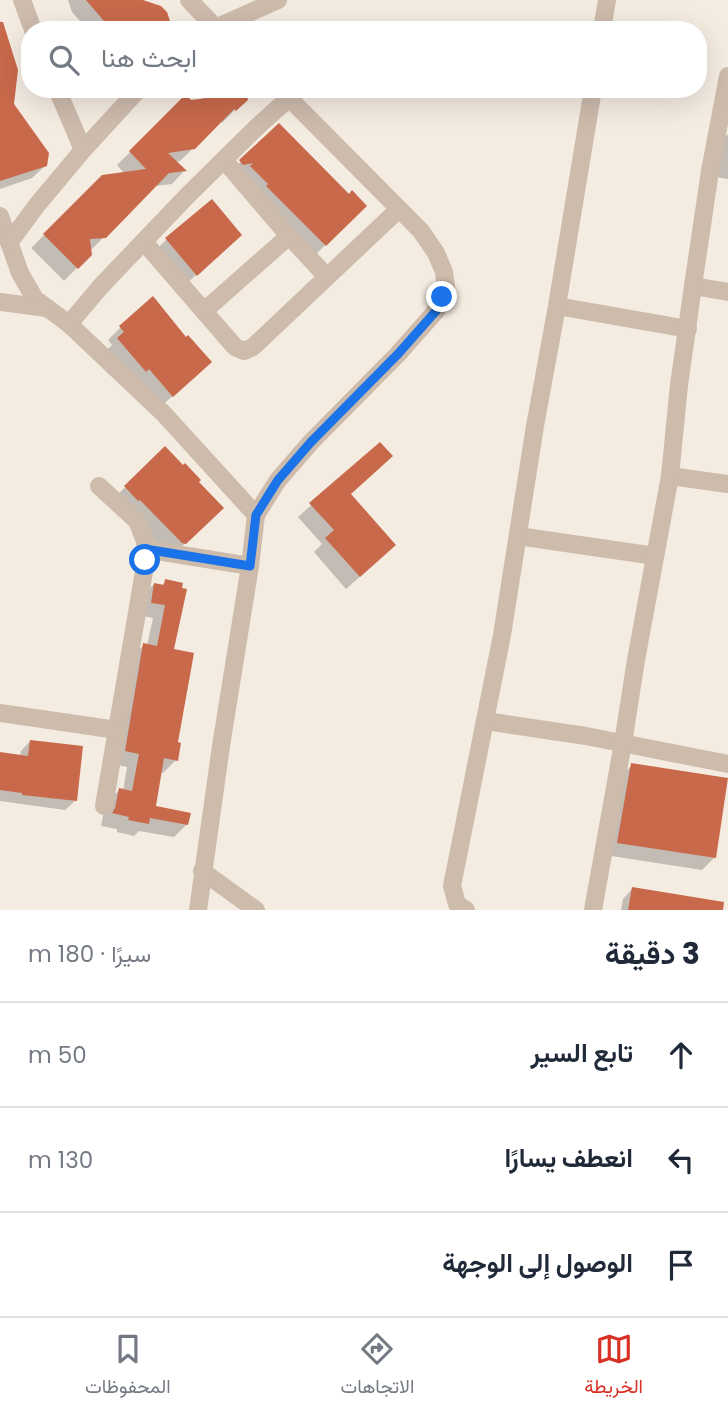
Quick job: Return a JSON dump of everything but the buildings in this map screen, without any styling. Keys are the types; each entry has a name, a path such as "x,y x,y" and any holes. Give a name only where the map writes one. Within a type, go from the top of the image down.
{"street":[{"path":"188,0 207,21"},
{"path":"232,21 278,0"},
{"path":"604,21 607,0"},
{"path":"593,910 670,476 693,286 710,171 725,112 728,76"},
{"path":"61,98 83,150"},
{"path":"9,243 37,205 126,98"},
{"path":"69,324 101,286 281,98"},
{"path":"198,910 256,515 278,480 311,442 398,354 436,311 446,287 444,272 436,253 421,231 289,98"},
{"path":"466,910 457,904 453,886 502,635 592,98"},
{"path":"224,160 327,277"},
{"path":"144,242 235,347 244,351 253,347 399,209"},
{"path":"0,216 20,273 35,299 69,324 164,414 256,515"},
{"path":"204,311 289,236"},
{"path":"693,286 728,292"},
{"path":"0,302 47,308"},
{"path":"557,306 688,329"},
{"path":"670,476 728,484"},
{"path":"99,486 137,521 145,541 145,560 104,806"},
{"path":"518,536 655,556"},
{"path":"145,549 250,566"},
{"path":"0,713 117,730"},
{"path":"486,721 586,736 728,764"},
{"path":"202,871 256,910"}],"route":[{"path":"145,560 145,549 250,566 256,515 278,480 311,442 398,354 436,311 442,297"}]}
